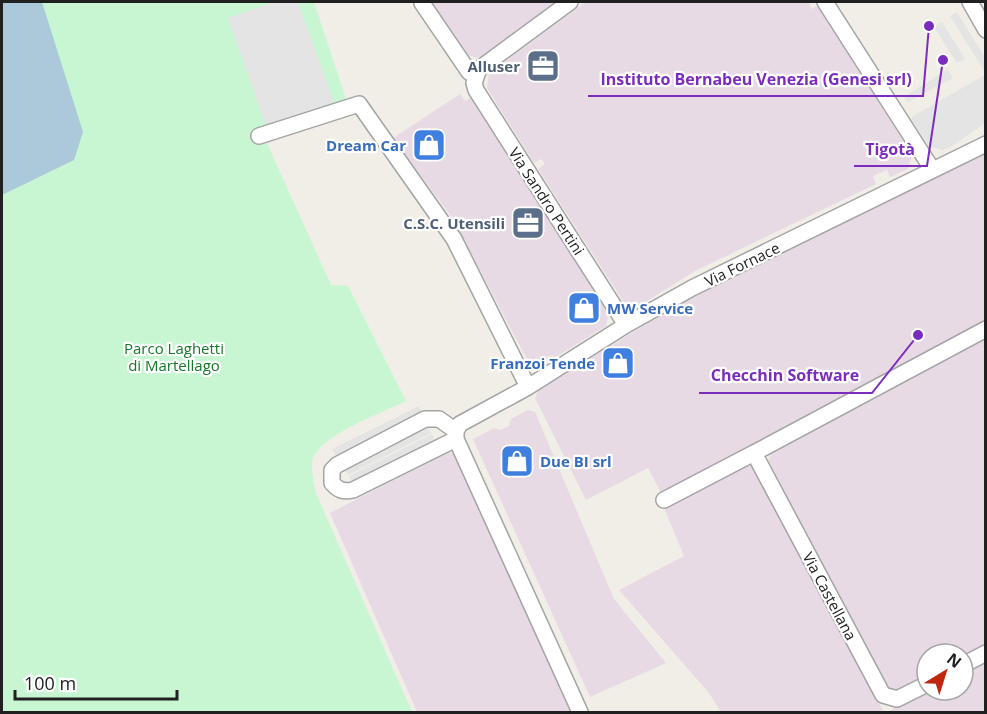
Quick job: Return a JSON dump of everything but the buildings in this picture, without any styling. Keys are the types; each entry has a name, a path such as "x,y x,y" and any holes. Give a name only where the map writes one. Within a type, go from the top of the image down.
{"street":[{"path":"475,76 478,69 570,2"},
{"path":"825,2 932,169"},
{"path":"970,2 986,30"},
{"name":"Via Sandro Pertini","path":"422,3 469,72 475,76 476,90 626,325"},
{"path":"259,136 359,104 454,239 528,387"},
{"name":"Via Fornace","path":"964,154 986,134"},
{"name":"Via Fornace","path":"456,435 439,418 425,419 337,465 332,470 332,483 337,489 345,492 353,490 456,435 460,424 528,387 626,325 692,288 986,144"},
{"path":"664,500 986,329"},
{"path":"456,435 580,712"},
{"name":"Via Castellana","path":"754,453 883,695 897,699 915,690"}],"shaded area":[{"path":"274,2 298,2 334,102 266,126 228,18"},
{"path":"431,2 558,2 481,58 465,55"},
{"path":"586,2 808,2 812,9 817,6 912,155 908,169 890,177 887,170 875,175 873,177 876,184 695,271 639,306 625,304 538,169 545,164 541,159 534,163 487,88 489,73"},
{"path":"957,12 985,58 985,72 950,16"},
{"path":"942,22 965,59 957,63 934,27"},
{"path":"948,69 953,78 908,102 904,97"},
{"path":"985,75 985,123 949,148 942,150 929,146 911,119 913,116"},
{"path":"460,94 465,101 472,96 609,311 606,326 538,368 531,367 453,219 393,138"},
{"path":"985,152 985,323 662,494 648,468 586,500 535,398 539,390 700,291"},
{"path":"985,338 985,646 975,651 975,642 915,642 915,683 900,691 886,687 767,464 772,451"},
{"path":"419,406 423,415 337,458 332,449"},
{"path":"528,410 535,412 614,599 666,663 590,697 473,439 494,428 500,430 509,426 511,419"},
{"path":"427,425 431,433 348,475 344,467"},
{"path":"432,434 436,442 353,485 349,476"},
{"path":"448,452 454,454 571,712 417,712 330,513"},
{"path":"751,462 884,712 721,712 709,693 619,590 684,556 664,508"},
{"path":"985,661 985,712 887,712 915,698 915,702 975,702 975,666"}],"green space":[{"name":"Parco Laghetti di Martellago","path":"2,2 314,2 347,102 261,130 331,285 348,286 406,401 367,418 326,443 317,452 312,462 312,473 315,491 412,712 2,712"}],"water":[{"path":"2,2 42,2 83,132 74,160 2,195"}],"place":[{"name":"Instituto Bernabeu Venezia (Genesi srl)","path":"929,26"},
{"name":"Tigotà","path":"943,60"},
{"name":"Alluser","path":"543,66"},
{"name":"Dream Car","path":"429,145"},
{"name":"C.S.C. Utensili","path":"528,223"},
{"name":"MW Service","path":"584,308"},
{"name":"Checchin Software","path":"918,335"},
{"name":"Franzoi Tende","path":"618,363"},
{"name":"Due BI srl","path":"517,461"}]}
